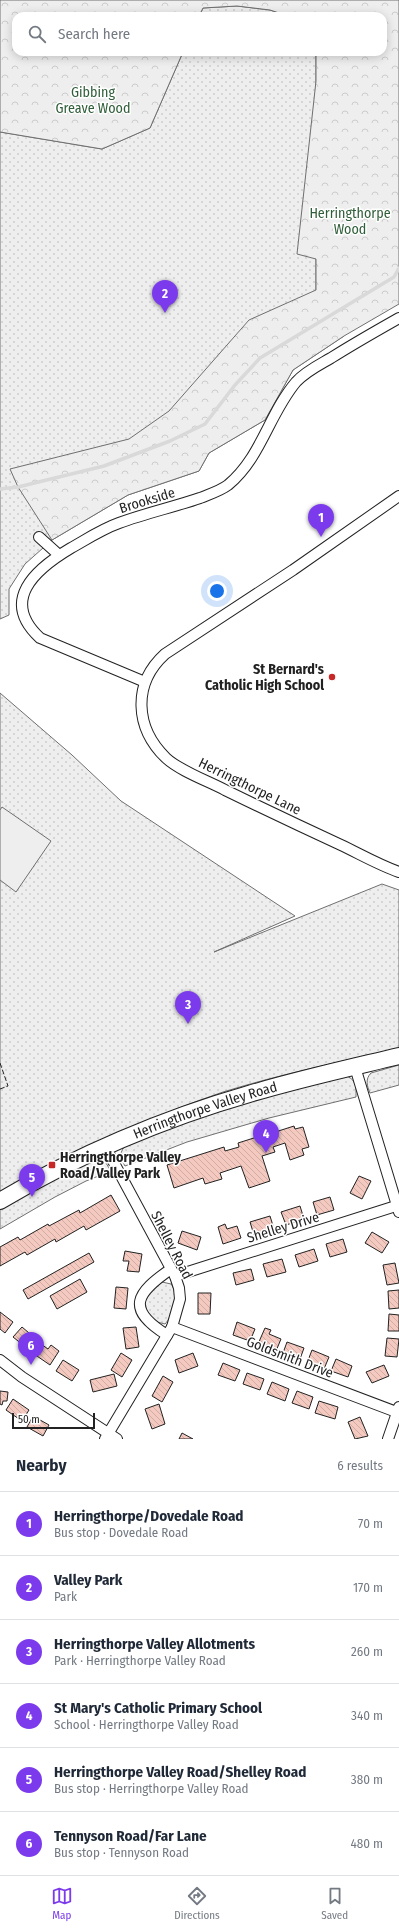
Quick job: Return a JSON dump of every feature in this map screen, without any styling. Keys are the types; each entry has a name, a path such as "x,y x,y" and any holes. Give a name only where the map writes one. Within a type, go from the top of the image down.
{"main road":[{"name":"Herringthorpe Valley Road","path":"0,1201 45,1176 106,1148 149,1129 212,1106 290,1082 399,1056"}],"street":[{"name":"Brookside","path":"145,682 40,638 27,630 19,619 15,605 16,595 20,585 29,576 59,555 119,523 182,504 215,492 226,486 247,465 288,394 304,374 399,318"},
{"path":"145,682 150,671 165,654 294,570 399,496"},
{"path":"39,537 59,555"},
{"name":"Herringthorpe Lane","path":"145,682 142,697 144,721 149,736 168,760 268,811 399,872"},
{"path":"355,1067 398,1207"},
{"name":"Shelley Road","path":"106,1148 173,1273 179,1288 180,1300 169,1331 106,1436"},
{"name":"Shelley Drive","path":"169,1331 146,1320 143,1316 140,1303 143,1292 147,1286 173,1273 398,1207"},
{"name":"Goldsmith Drive","path":"169,1331 398,1410"},
{"path":"0,1360 106,1436 117,1439"},
{"path":"388,1439 398,1410"}],"green space":[{"name":"Herringthorpe Wood","path":"0,0 399,0 399,304 344,336 293,370 265,420 209,453 199,471 128,495 52,540 18,487 10,469 129,439 169,411 249,320 316,290 316,259 297,254 316,81 316,56 387,56 387,12 276,12 237,6 203,8 201,12 12,12 12,56 181,56 150,128 102,149 0,132"},
{"path":"237,6 276,12 201,12 203,8"},
{"path":"181,56 316,56 316,290 344,336 293,370 265,420 209,453 199,471 128,495 52,540 25,564 9,589 9,615 0,619 0,132 102,149 150,128"},
{"path":"0,693 72,755 121,801 295,916 214,952 382,884 399,890 399,1048 311,1068 223,1092 194,1102 137,1125 0,1193"},
{"path":"2,807 51,841 16,892 0,880 0,810"},
{"path":"399,1065 399,1085 370,1093 367,1083 371,1073"},
{"path":"347,1076 354,1082 356,1087 356,1097 269,1118 187,1142 125,1166 121,1159 121,1152 124,1147 178,1125 234,1106"},
{"path":"97,1158 103,1158 115,1178 107,1175 101,1175 86,1181 0,1229 0,1209 31,1190"},
{"path":"162,1282 171,1284 175,1293 173,1310 165,1324 153,1321 145,1304 151,1291"}],"building":[{"path":"267,1126 269,1134 294,1126 295,1129 303,1127 309,1147 302,1149 304,1155 290,1160 285,1143 273,1147 275,1152 262,1156 270,1181 249,1188 241,1166 220,1173 222,1179 205,1184 203,1178 174,1188 167,1165 224,1147 225,1151 239,1147 238,1143 257,1137 254,1130"},
{"path":"359,1176 371,1181 362,1199 350,1193"},
{"path":"111,1195 120,1211 86,1230 84,1226 56,1242 55,1239 27,1255 25,1252 0,1266 0,1247 18,1237 20,1240 48,1224 49,1226 79,1210 80,1213"},
{"path":"330,1197 334,1210 317,1215 313,1202"},
{"path":"300,1206 304,1219 286,1225 281,1212"},
{"path":"270,1216 274,1229 254,1235 250,1222"},
{"path":"225,1224 227,1229 237,1226 241,1238 223,1244 218,1227"},
{"path":"182,1231 201,1237 197,1250 178,1243"},
{"path":"372,1232 389,1242 382,1253 365,1243"},
{"path":"343,1239 347,1252 330,1257 326,1244"},
{"path":"314,1249 318,1261 299,1267 295,1255"},
{"path":"125,1251 142,1254 139,1272 127,1271 129,1261 123,1261"},
{"path":"89,1253 94,1262 28,1299 23,1290"},
{"path":"282,1259 286,1272 267,1277 263,1264"},
{"path":"395,1263 399,1283 387,1285 383,1265"},
{"path":"251,1269 254,1280 236,1285 233,1273"},
{"path":"80,1279 87,1292 57,1309 50,1296"},
{"path":"116,1287 128,1288 126,1309 114,1308"},
{"path":"399,1290 399,1308 389,1309 388,1291"},
{"path":"198,1293 211,1293 210,1314 198,1314"},
{"path":"0,1312 13,1322 5,1333 0,1329"},
{"path":"389,1314 399,1315 399,1331 388,1331"},
{"path":"237,1322 255,1329 250,1341 233,1335"},
{"path":"22,1327 36,1339 28,1349 13,1337"},
{"path":"136,1327 139,1347 126,1349 123,1328"},
{"path":"265,1328 271,1330 269,1334 281,1339 276,1351 258,1344"},
{"path":"387,1338 399,1339 397,1357 385,1356"},
{"path":"287,1342 304,1348 300,1359 283,1353"},
{"path":"41,1344 48,1349 51,1345 59,1351 50,1365 34,1354"},
{"path":"312,1350 329,1357 324,1369 307,1363"},
{"path":"121,1353 132,1360 122,1377 111,1370"},
{"path":"193,1353 198,1366 179,1373 175,1360"},
{"path":"336,1359 352,1366 348,1377 331,1371"},
{"path":"63,1360 79,1370 72,1381 56,1371"},
{"path":"223,1363 240,1370 235,1381 218,1375"},
{"path":"384,1365 389,1376 372,1383 366,1372"},
{"path":"247,1373 264,1379 260,1390 243,1384"},
{"path":"114,1374 117,1386 93,1392 90,1380"},
{"path":"163,1376 173,1382 162,1402 152,1396"},
{"path":"272,1382 289,1389 285,1401 267,1394"},
{"path":"0,1391 8,1392 7,1401 3,1401 2,1405 0,1404"},
{"path":"297,1391 313,1397 309,1409 292,1403"},
{"path":"13,1399 29,1410 22,1421 6,1410"},
{"path":"319,1401 338,1407 335,1419 315,1413"},
{"path":"159,1404 165,1424 152,1429 145,1409"},
{"path":"33,1416 49,1425 43,1436 27,1427"},
{"path":"360,1417 368,1436 355,1439 348,1422"},
{"path":"182,1433 193,1439 179,1439"}],"waterway":[{"path":"0,489 18,487 104,466 170,441 205,424 235,385 260,358 394,277 399,268"}],"fence":[{"path":"0,1063 8,1086 0,1089"}],"place":[{"name":"Valley Park","path":"165,313"},
{"name":"Herringthorpe/Dovedale Road","path":"321,537"},
{"name":"St Bernard's Catholic High School","path":"332,677"},
{"name":"Herringthorpe Valley Allotments","path":"188,1024"},
{"name":"St Mary's Catholic Primary School","path":"266,1153"},
{"name":"Herringthorpe Valley Road/Valley Park","path":"52,1165"},
{"name":"Herringthorpe Valley Road/Shelley Road","path":"32,1197"},
{"name":"Tennyson Road/Far Lane","path":"31,1365"}],"park label":[{"name":"Gibbing Greave Wood","path":"93,100"}]}
